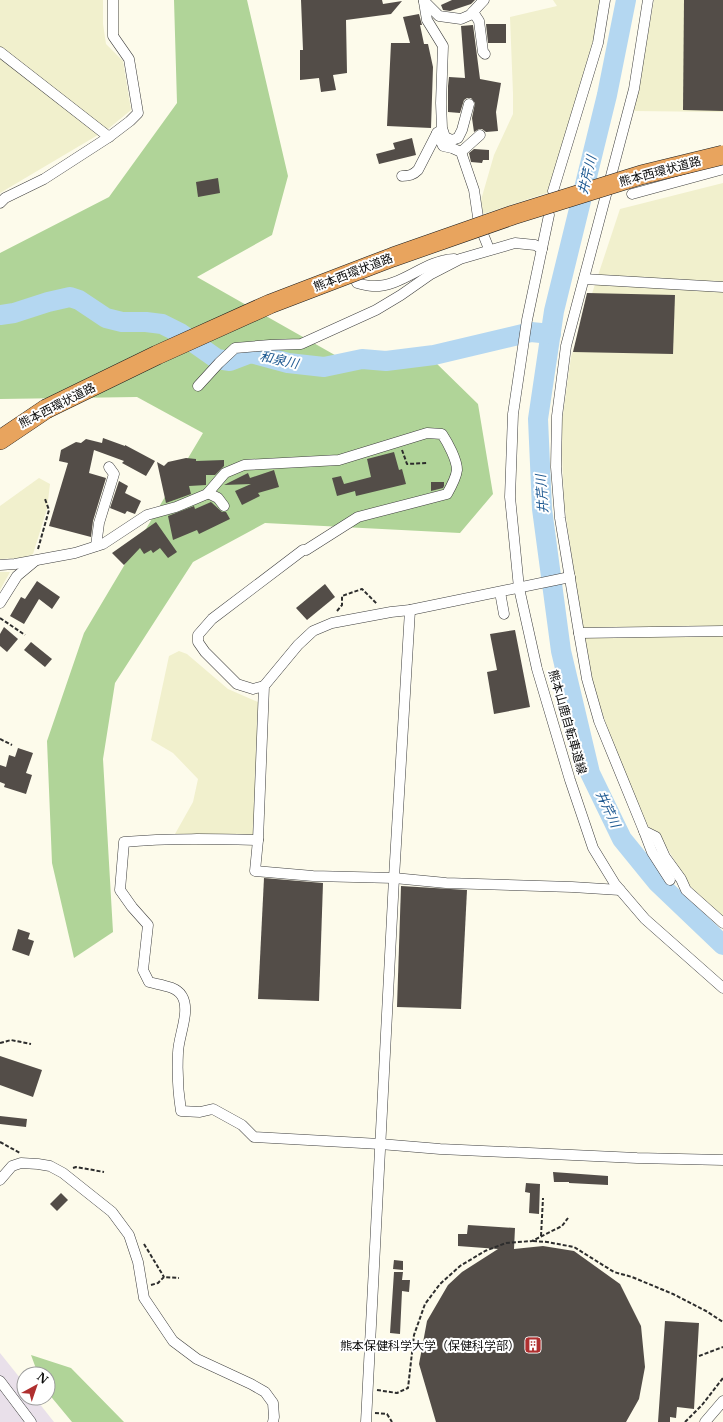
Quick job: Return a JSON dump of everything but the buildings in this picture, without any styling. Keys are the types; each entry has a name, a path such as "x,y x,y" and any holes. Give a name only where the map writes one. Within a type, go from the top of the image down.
{"highway":[{"name":"熊本西環状道路","path":"0,435 46,409 157,355 270,304 393,256 513,215 633,177 723,155"},
{"path":"0,440 46,409"}],"street":[{"path":"0,203 5,198 44,179 109,137 138,113 129,59 114,36 113,0"},
{"path":"424,1 439,16 461,19 470,15 484,0"},
{"path":"553,191 598,43 604,0"},
{"path":"648,0 634,89 566,346 557,416 557,475 560,518 568,577 587,679 599,721 652,852 670,880"},
{"path":"424,1 428,20 443,46 439,131 443,146 461,152 474,190 478,217"},
{"path":"473,12 479,21 483,52 485,54"},
{"path":"0,52 109,137"},
{"path":"439,131 445,137 452,140 458,138 462,130 469,104"},
{"path":"402,176 414,174 418,170 439,131"},
{"path":"461,152 480,135"},
{"path":"632,194 723,170"},
{"path":"549,215 527,320 512,414 510,497 519,588 536,669 570,780 594,848 615,884 645,919 723,988"},
{"path":"484,234 489,250"},
{"path":"198,386 218,363 236,348 301,344 376,310 401,296 431,274 460,259 515,243 535,246 542,249"},
{"path":"356,283 371,286 384,285 430,264 446,260 460,259"},
{"path":"584,279 723,287"},
{"path":"0,565 16,564 75,553 103,544 147,515 176,507 208,493 225,473 244,465 339,460 427,432 442,434 450,446 457,469 453,483 447,494 358,517 306,550 303,550 212,618 198,635 198,642 205,652 237,684 253,688 264,686"},
{"path":"96,546 99,523 114,474 109,466"},
{"path":"208,493 218,498 224,506"},
{"path":"0,603 17,576 36,560"},
{"path":"568,577 410,610 383,613 332,623 313,631 298,645 264,686 258,840 255,871 313,876 394,878 446,883 620,890"},
{"path":"500,592 504,614"},
{"path":"366,1417 394,878 410,610"},
{"path":"579,633 723,631"},
{"path":"644,831 656,837 665,857 681,879 686,890 723,923"},
{"path":"258,840 204,839 124,842 120,890 132,907 148,925 143,970 149,982 174,989 182,996 186,1012 178,1052 178,1092 181,1112 200,1112 213,1109 242,1125 254,1137 440,1149 638,1158 723,1160"},
{"path":"0,1180 12,1166 21,1163 47,1166 62,1173 112,1212 129,1235 138,1262 144,1298 173,1341 197,1359 265,1392 273,1403 273,1422"},
{"path":"0,1381 31,1422"},
{"path":"705,1422 723,1401"}],"path":[{"path":"400,441 407,464 427,463"},
{"path":"36,560 38,545 49,510 45,499"},
{"path":"337,611 342,605 342,596 362,589 374,600 383,613"},
{"path":"0,618 25,635"},
{"path":"0,739 12,745"},
{"path":"0,1043 11,1040 31,1044"},
{"path":"62,1173 76,1167 104,1172"},
{"path":"541,1236 543,1198"},
{"path":"532,1241 562,1226 568,1218"},
{"path":"368,1389 397,1394 408,1388 414,1335 425,1304 440,1284 460,1266 485,1251 506,1243 532,1241 574,1247 614,1272 632,1277 673,1294 706,1311 723,1322"},
{"path":"142,1287 158,1284 164,1277 179,1278"},
{"path":"699,1356 723,1348"},
{"path":"685,1422 702,1405 723,1378"},
{"path":"366,1417 387,1414 392,1422"}],"shaded area":[{"path":"0,1353 16,1373 16,1406 41,1406 54,1422 0,1422"}],"green space":[{"path":"0,0 103,0 103,24 106,44 123,61 131,110 108,129 0,193"},
{"path":"174,0 247,0 288,176 272,235 197,277 356,367 433,360 478,404 493,494 460,533 265,523 193,562 115,683 103,759 113,932 74,958 52,863 47,741 84,633 203,433 137,397 0,399 0,253 109,197 177,103"},
{"path":"553,0 601,0 596,31 550,192 483,214 481,200 494,155 513,114 510,17 557,6"},
{"path":"654,0 723,0 723,112 633,111"},
{"path":"723,183 723,917 690,886 658,833 648,829 620,765 589,674 564,503 561,428 571,357 620,209"},
{"path":"39,478 50,484 47,509 33,554 22,558 0,559 0,506"},
{"path":"0,572 10,572 0,590"},
{"path":"179,651 187,654 228,689 258,702 254,834 249,836 175,834 193,802 198,779 173,753 151,740 169,656"},
{"path":"31,1355 71,1368 124,1422 72,1422 56,1403 56,1366 35,1366"}],"waterway":[{"name":"井芹川","path":"626,0 607,95 554,311 538,419 542,509 561,651 590,773 622,839 657,882 723,945"},
{"name":"和泉川","path":"0,315 14,313 48,302 70,297 79,300 106,318 122,322 162,324 180,333 217,359 230,361 251,353 288,363 324,367 362,359 386,361 434,355 531,332 551,334"}],"place":[{"name":"熊本保健科学大学（保健科学部）","path":"533,1345"}]}
